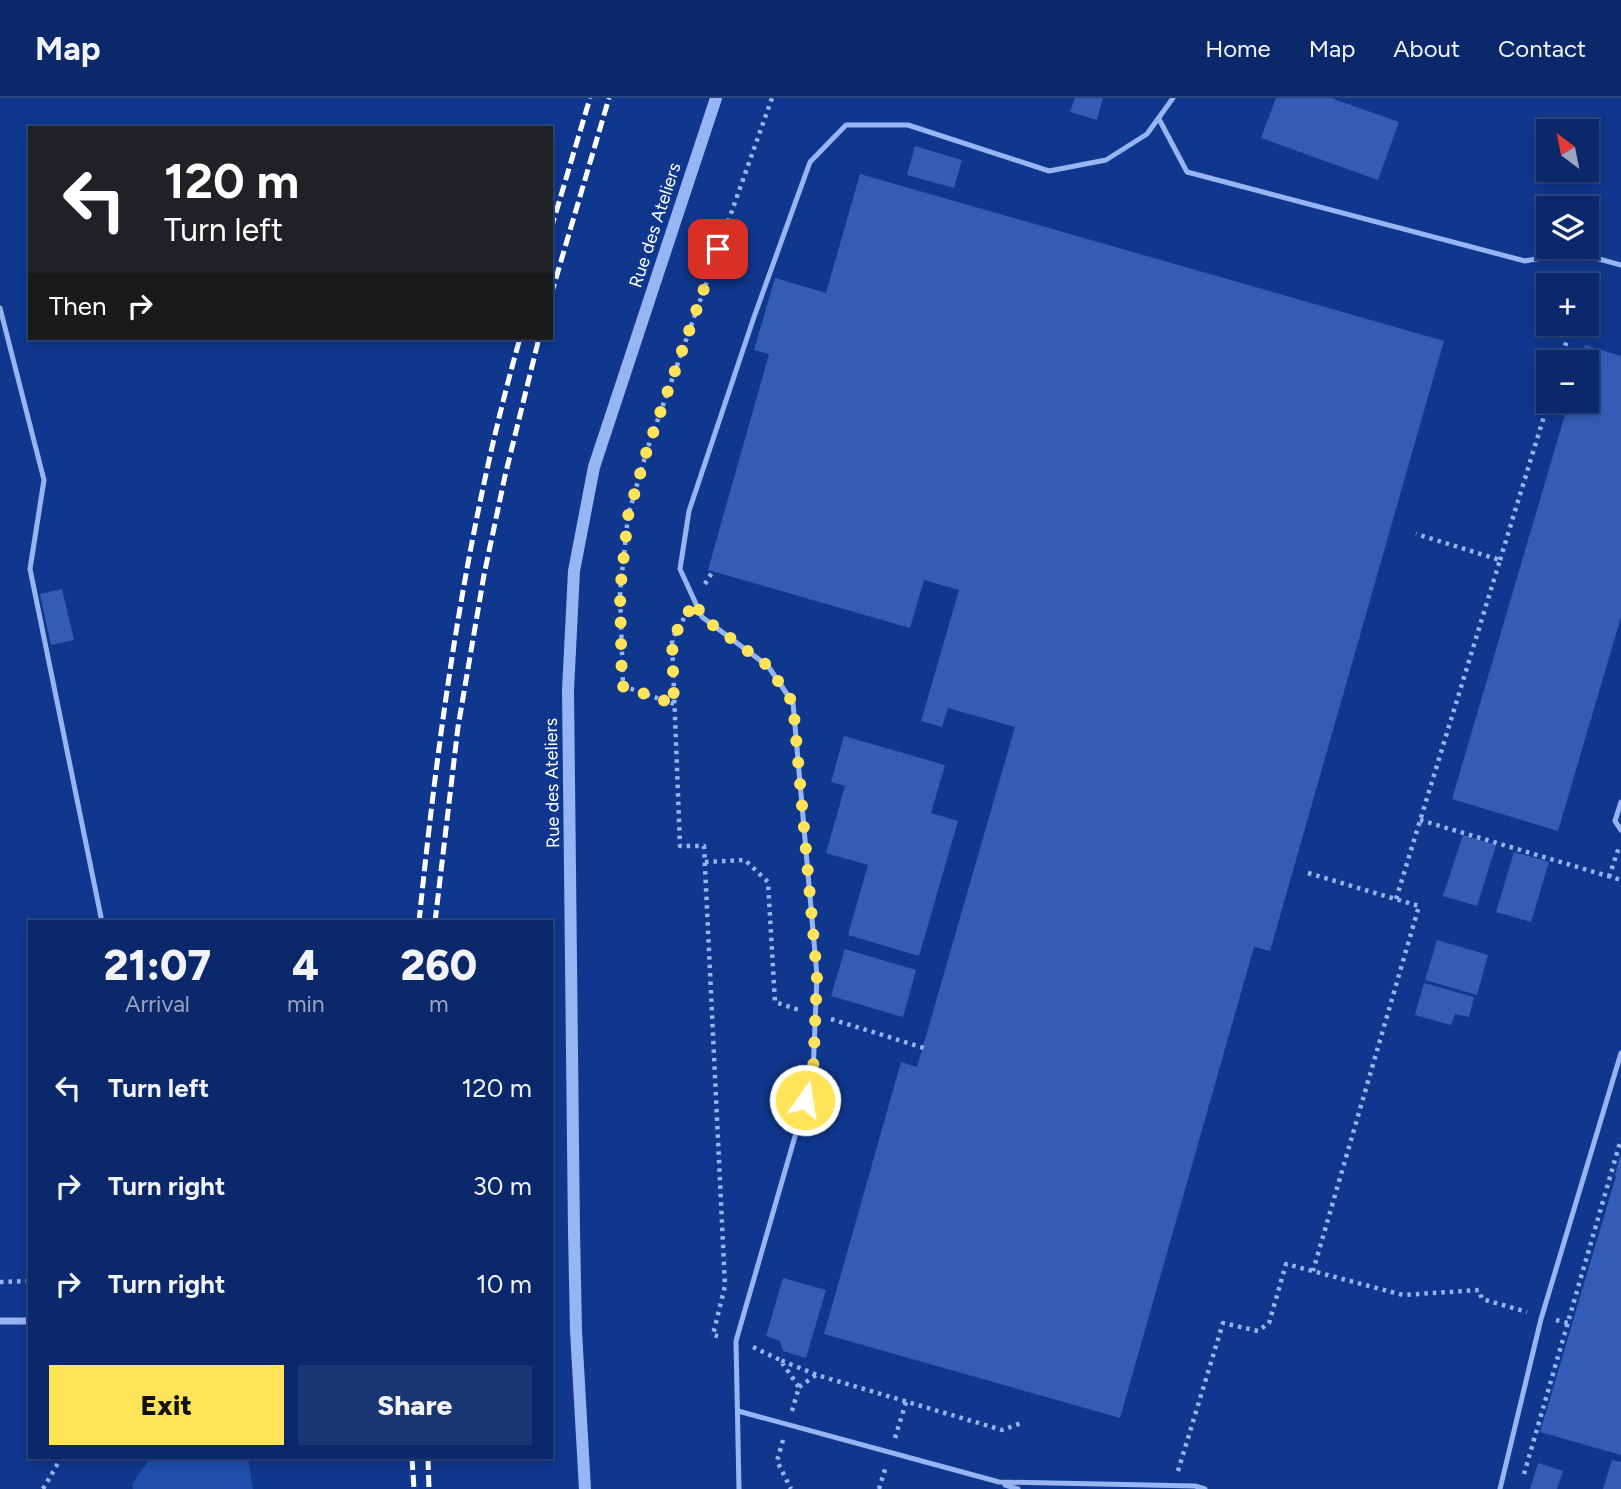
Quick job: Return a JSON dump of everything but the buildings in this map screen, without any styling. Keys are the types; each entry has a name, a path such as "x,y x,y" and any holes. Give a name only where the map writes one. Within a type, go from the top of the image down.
{"street":[{"name":"Rue des Ateliers","path":"585,1489 574,1243 568,690 574,571 594,467 716,98"},
{"path":"0,1321 28,1321"}],"lane":[{"path":"739,1489 736,1341 813,1074 817,976 793,703 768,666 702,617 680,569 688,511 810,162 846,125 908,125 1049,171 1106,160 1147,134 1173,98"},
{"path":"1158,118 1187,172 1525,261 1574,252 1621,265"},
{"path":"0,308 44,480 30,569 102,920"},
{"path":"1621,802 1615,821 1621,830"},
{"path":"1500,1489 1542,1316 1621,1053"},
{"path":"738,1411 1018,1489"},
{"path":"999,1482 1195,1486 1205,1489"}],"path":[{"path":"674,704 622,686 620,592 628,516 647,450 772,98"},
{"path":"1396,899 1545,413"},
{"path":"1416,534 1500,560"},
{"path":"713,571 672,639 680,846 704,846 724,1286 713,1335 753,1347 817,1375 1002,1430 1024,1422"},
{"path":"1420,820 1621,880"},
{"path":"1609,877 1621,840"},
{"path":"1308,873 1419,906 1313,1271"},
{"path":"1523,1477 1621,1139"},
{"path":"1173,1486 1223,1323 1258,1331 1269,1323 1286,1264 1403,1296 1479,1290 1482,1299 1568,1323"},
{"path":"0,1282 28,1281"},
{"path":"780,1360 799,1387"},
{"path":"791,1489 777,1461 799,1387 817,1375"},
{"path":"43,1489 60,1459"}],"shaded area":[{"path":"149,1459 248,1459 253,1489 133,1489 132,1484"}],"railway":[{"path":"553,222 590,98"},
{"path":"553,288 609,98"},
{"path":"419,920 457,628 484,482 519,340"},
{"path":"435,920 458,727 484,575 539,340"},
{"path":"412,1459 414,1489"},
{"path":"428,1459 429,1489"}],"route":[{"path":"718,249 647,450 628,516 620,592 622,686 674,704 672,639 695,601 702,617 768,666 793,703 817,976 813,1074 805,1100"}]}
